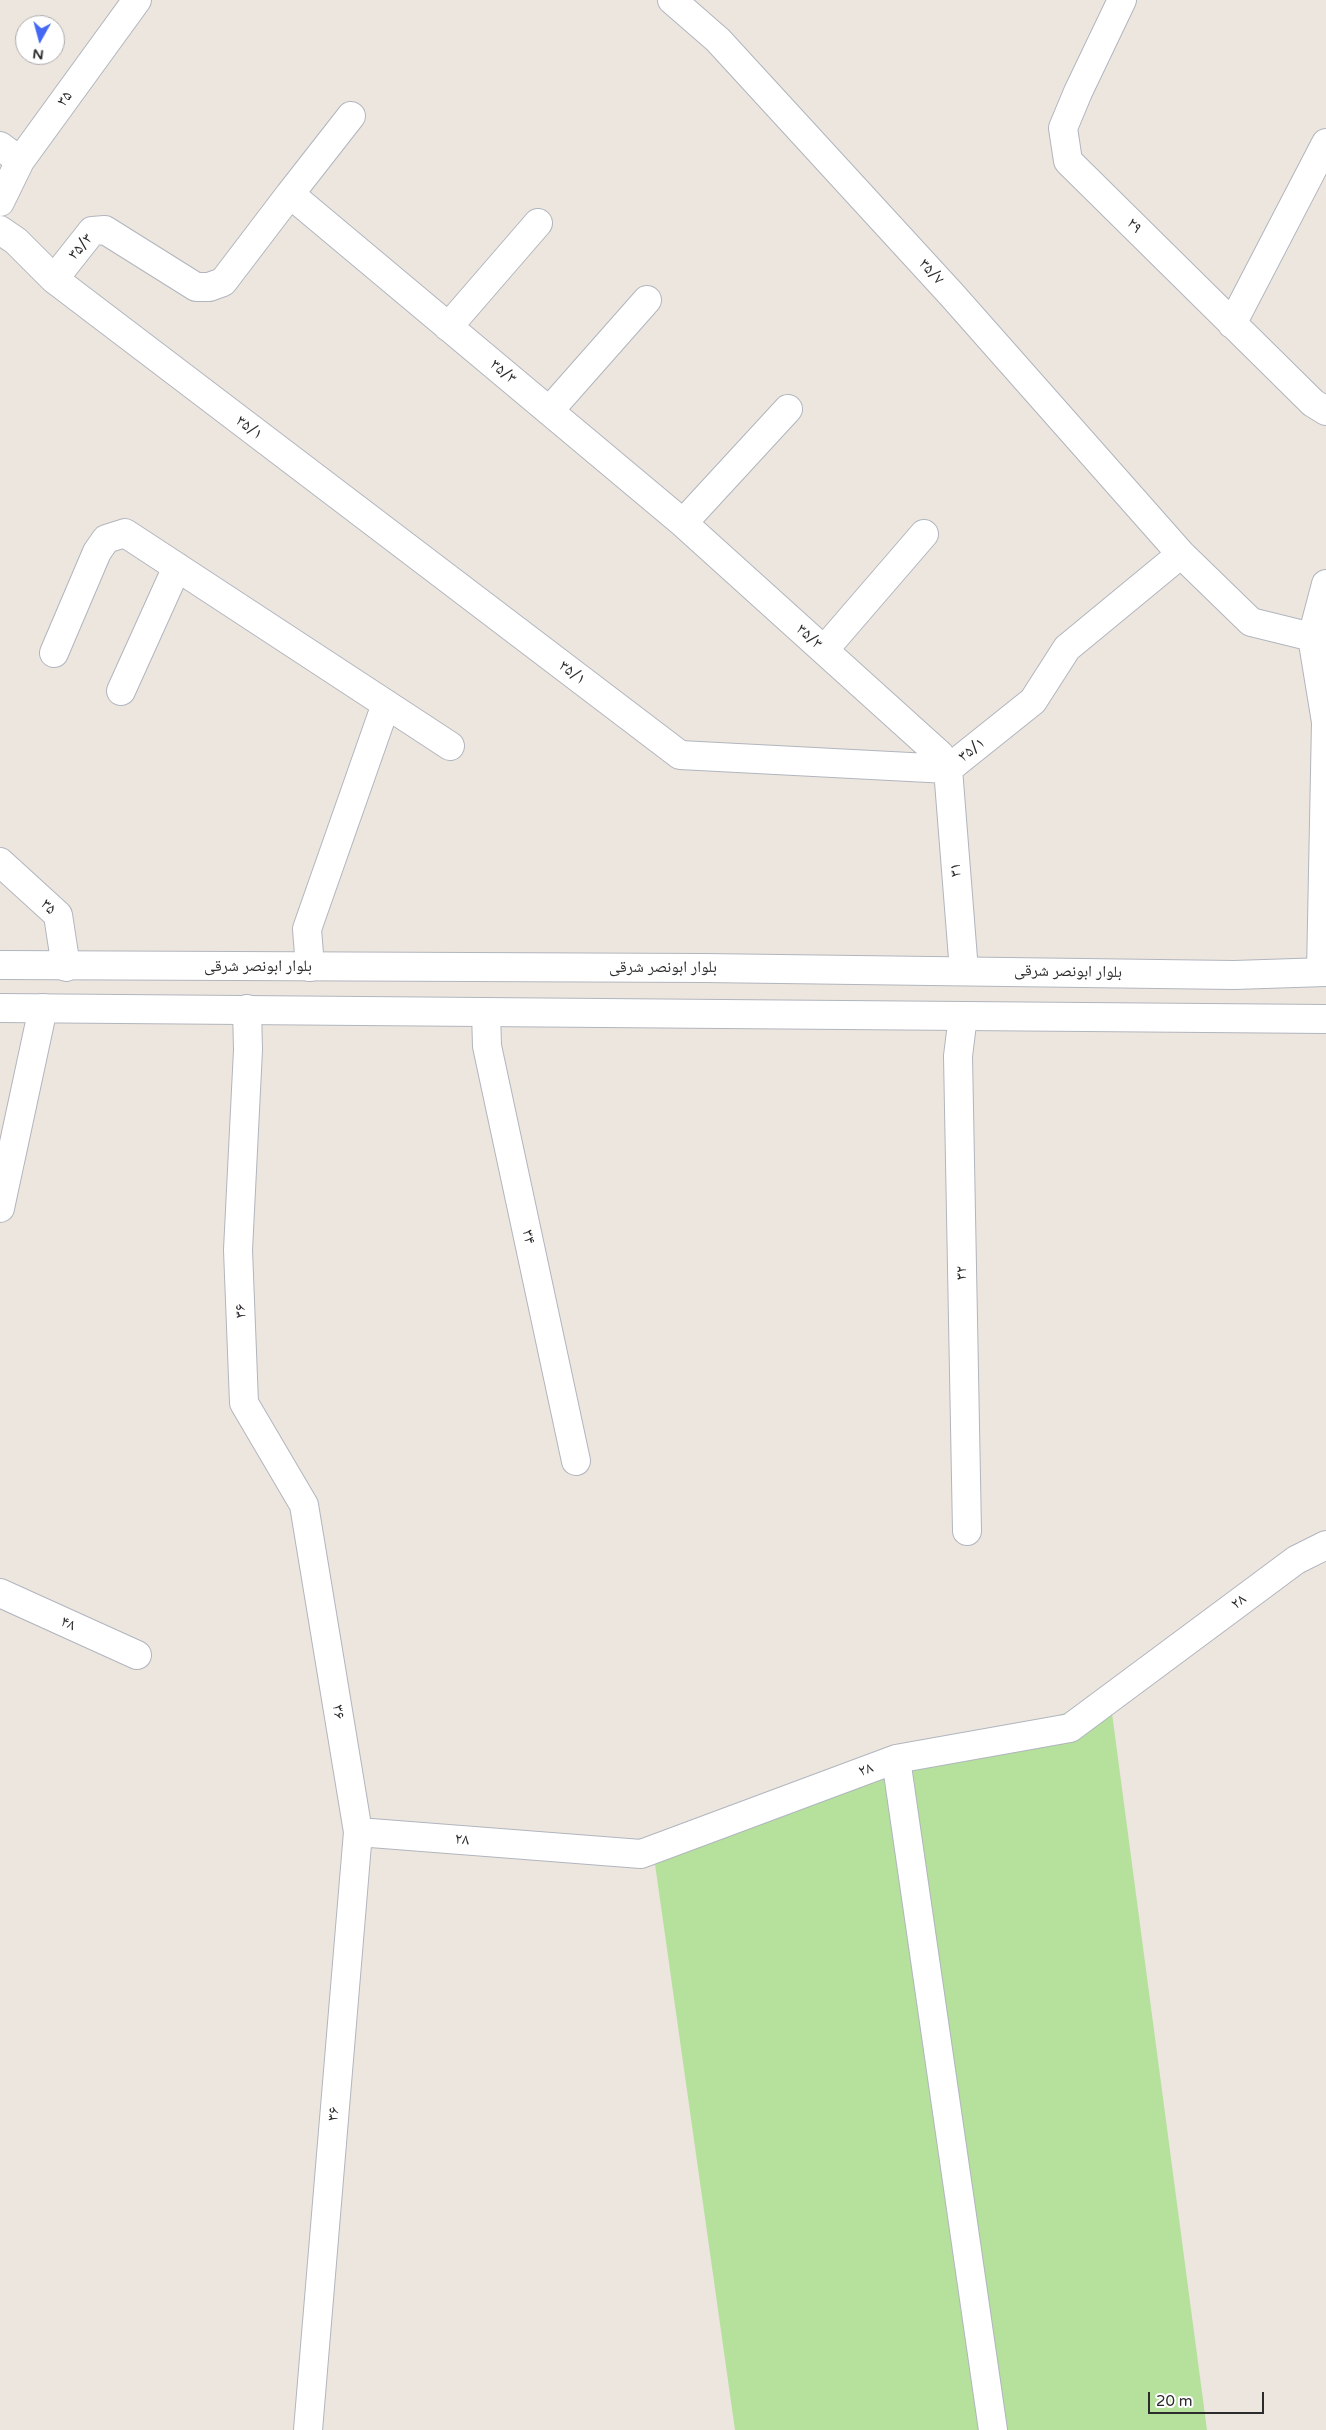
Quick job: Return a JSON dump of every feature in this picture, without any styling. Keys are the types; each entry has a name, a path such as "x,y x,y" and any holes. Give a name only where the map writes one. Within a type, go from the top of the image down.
{"street":[{"name":"۳۵","path":"0,202 10,154 137,0"},
{"name":"۳۵/۷","path":"672,0 718,40 945,288 1181,554 1251,622 1312,637"},
{"name":"۲۹","path":"1122,0 1063,128 1068,161 1313,403 1326,411"},
{"path":"290,194 351,116"},
{"path":"1232,324 1326,143"},
{"name":"۳۵/۳","path":"54,279 92,231 105,230 196,287 209,288 222,282 290,194 683,523 940,755 948,769"},
{"path":"448,327 538,223"},
{"name":"۳۵/۱","path":"0,230 16,241 54,279 680,755 948,769 1033,701 1067,648 1181,554"},
{"path":"549,411 647,300"},
{"path":"683,523 788,409"},
{"path":"54,653 97,552 106,539 124,533 450,746"},
{"path":"824,650 924,534"},
{"path":"121,691 177,567"},
{"path":"1324,972 1326,722 1312,637 1326,584"},
{"path":"310,967 307,929 386,704"},
{"name":"۳۱","path":"948,769 964,971"},
{"name":"۳۵","path":"0,862 58,915 66,967"},
{"name":"بلوار ابونصر شرقی","path":"0,965 66,967 964,971 1234,975 1324,972"},
{"path":"0,1008 1326,1019"},
{"path":"0,1208 43,1008"},
{"name":"۳۶","path":"247,1009 248,1050 238,1250 244,1403 304,1505 358,1832 308,2430"},
{"name":"۳۴","path":"486,1012 487,1046 576,1461"},
{"name":"۳۲","path":"963,1016 958,1056 967,1530"},
{"name":"۲۸","path":"358,1832 641,1854 896,1758 1070,1728 1296,1560 1326,1545"},
{"name":"۴۸","path":"0,1593 137,1655"},
{"path":"896,1758 993,2430"}],"green space":[{"path":"1110,1698 1207,2430 735,2430 653,1850"}]}
